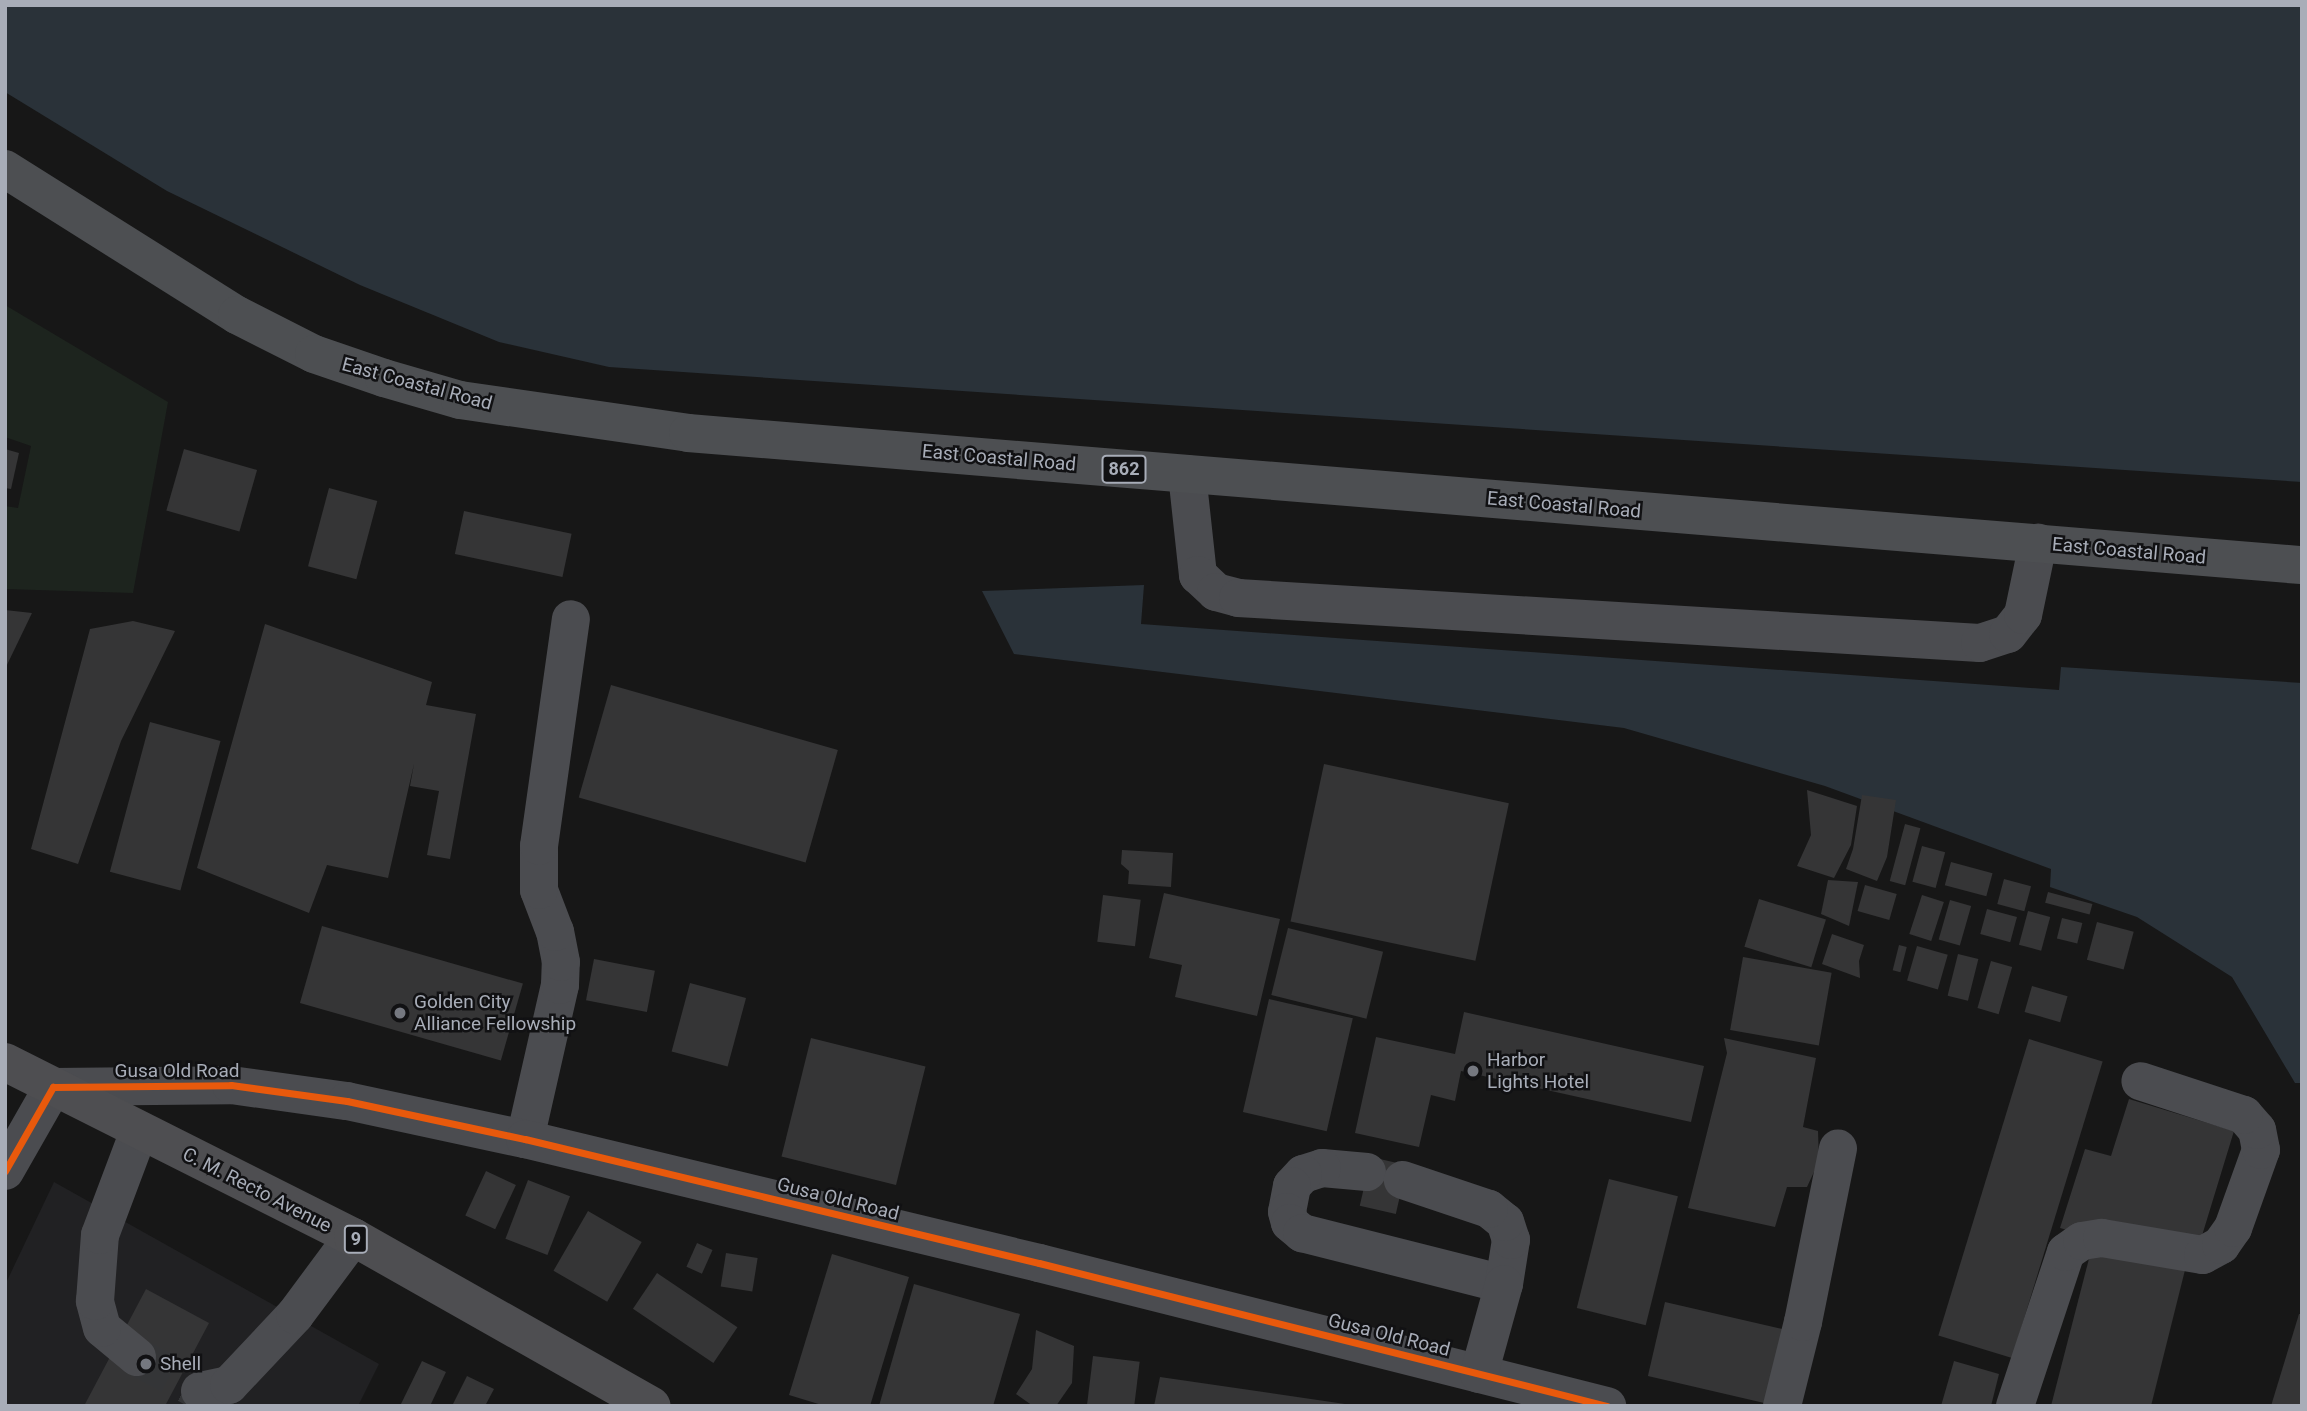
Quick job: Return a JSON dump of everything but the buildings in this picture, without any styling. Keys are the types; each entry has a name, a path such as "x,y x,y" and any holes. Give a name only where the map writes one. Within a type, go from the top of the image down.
{"highway":[{"name":"C. M. Recto Avenue","path":"5,1062 353,1237 652,1406"}],"main road":[{"name":"East Coastal Road","path":"5,169 237,315 314,354 384,379 460,400 688,433 2302,565"}],"street":[{"path":"1187,474 1198,575 1216,592 1238,598 1980,643 2008,634 2023,615 2038,543"},
{"path":"525,1139 560,985 561,961 555,932 539,890 539,846 571,619"},
{"path":"2015,1406 2066,1252 2082,1241 2102,1238 2203,1255 2221,1245 2233,1228 2260,1150 2257,1130 2244,1115 2140,1081"},
{"name":"Gusa Old Road","path":"53,1087 231,1085 347,1101 525,1139 1039,1262 1607,1406"},
{"path":"5,1171 53,1087"},
{"path":"137,1357 102,1328 95,1301 100,1235 139,1131"},
{"path":"1782,1406 1803,1322 1838,1148"},
{"path":"1479,1374 1494,1330 1504,1284 1511,1240 1505,1222 1489,1209 1385,1176 1322,1168 1303,1174 1292,1186 1287,1212 1290,1223 1302,1233 1504,1284"},
{"path":"200,1391 229,1385 295,1315 353,1237"}],"shaded area":[{"path":"5,5 2302,5 2302,482 609,367 499,342 360,285 167,191 5,92"},
{"path":"5,305 168,402 133,593 5,589 5,506 18,508 31,446 5,437"},
{"path":"1144,585 1141,624 2059,690 2061,667 2302,683 2302,1083 2295,1083 2232,977 2137,917 2050,887 2051,869 1825,786 1624,728 1014,654 982,591"},
{"path":"54,1182 379,1364 358,1406 5,1406 5,1285"}],"tunnel":[{"path":"137,1357 200,1391"}],"cycle path":[{"path":"5,1171 53,1087 231,1085 347,1101 525,1139 1039,1263 1607,1406"}],"place":[{"name":"Golden City Alliance Fellowship","path":"400,1013"},
{"name":"Harbor Lights Hotel","path":"1473,1071"},
{"name":"Shell","path":"146,1364"}]}
